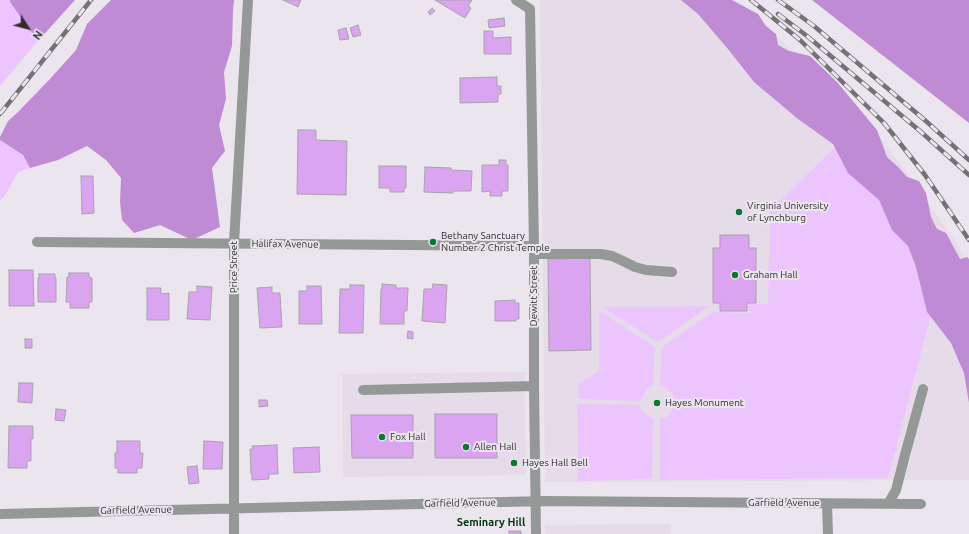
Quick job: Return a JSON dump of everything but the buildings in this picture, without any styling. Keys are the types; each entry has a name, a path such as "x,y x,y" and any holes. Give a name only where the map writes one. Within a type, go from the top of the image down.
{"street":[{"name":"Price Street","path":"234,534 234,243 248,0"},
{"name":"Dewitt Street","path":"516,0 530,9 534,250 536,534"},
{"name":"Halifax Avenue","path":"37,242 234,243 534,250 601,254 612,256 635,267 646,270 672,272"},
{"path":"363,390 534,386"},
{"path":"888,504 896,490 923,389"},
{"name":"Garfield Avenue","path":"0,514 536,502 920,504"},
{"path":"826,504 828,534"}],"shaded area":[{"path":"0,0 10,0 38,41 0,86"},
{"path":"10,0 75,0 38,41"},
{"path":"111,0 234,0 232,46 224,72 226,99 219,125 225,151 212,168 220,227 192,240 160,225 134,233 122,220 120,202 121,178 106,160 87,146 58,160 30,168 23,155 0,140 8,121 49,80 76,50 87,24"},
{"name":"Virginia University of Lynchburg","path":"540,0 726,0 795,51 860,111 913,181 956,242 969,267 969,480 545,482"},
{"path":"681,0 732,0 758,14 766,26 776,34 778,45 789,51 810,56 837,82 877,130 887,157 907,177 919,181 926,193 931,217 937,229 946,233 960,259 967,257 969,259 969,403 964,373 951,343 927,312 916,267 908,246 892,230 879,200 848,173 833,144 798,119 754,82 698,14"},
{"path":"812,0 969,0 969,123"},
{"path":"0,140 23,155 30,168 18,172 5,196 0,200"},
{"path":"841,141 938,288 888,478 660,480 660,419 665,418 670,414 674,405 673,394 668,389 660,386 662,347 713,312 749,313 749,304 768,304 770,211"},
{"path":"709,306 658,342 602,307"},
{"path":"599,311 655,347 653,385 646,390 640,401 579,399 578,384 599,371"},
{"path":"525,372 526,475 343,477 342,374"},
{"path":"577,404 640,405 640,408 644,413 653,419 652,479 578,481"},
{"path":"671,524 671,534 545,534 545,525"}],"railway":[{"path":"0,114 91,0"},
{"path":"751,0 800,40 884,123 925,175 969,240"},
{"path":"778,0 814,26 927,122 969,160"},
{"path":"778,14 807,36 920,131 969,175"}],"place":[{"name":"Virginia University of Lynchburg","path":"739,212"},
{"name":"Bethany Sanctuary Number 2 Christ Temple","path":"433,242"},
{"name":"Graham Hall","path":"735,275"},
{"name":"Hayes Monument","path":"657,403"},
{"name":"Fox Hall","path":"382,437"},
{"name":"Allen Hall","path":"466,447"},
{"name":"Hayes Hall Bell","path":"514,463"}],"district":[{"name":"Seminary Hill","path":"491,522"}]}
